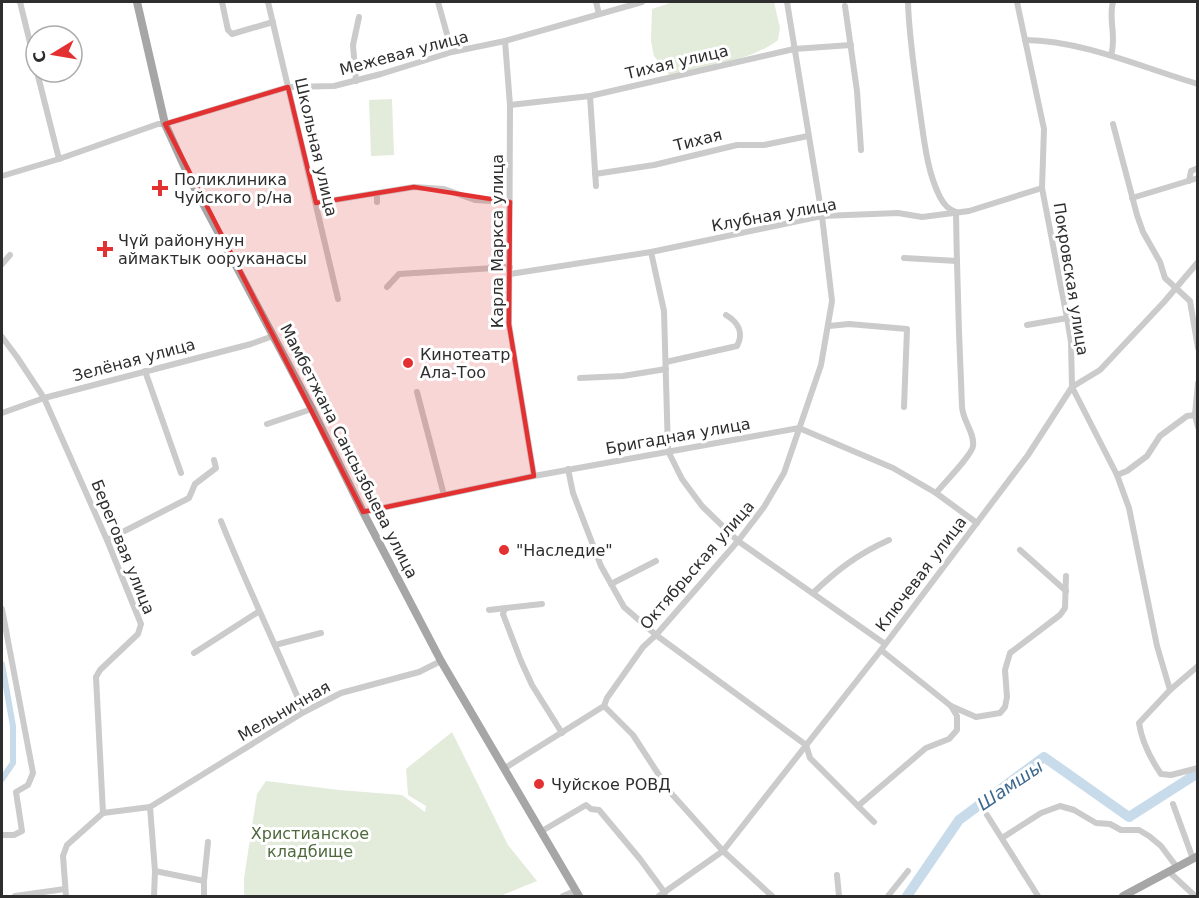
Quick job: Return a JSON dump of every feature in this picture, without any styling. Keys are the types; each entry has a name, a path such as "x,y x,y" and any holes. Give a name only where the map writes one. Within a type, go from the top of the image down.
{"main road":[{"name":"Мамбетжана Сансызбыева улица","path":"136,2 165,124 191,181 312,409 441,661 577,894"},
{"path":"1123,897 1195,857"}],"street":[{"path":"20,2 25,24"},
{"path":"222,2 228,30 232,34 273,22"},
{"name":"Школьная улица","path":"268,2 338,299"},
{"path":"438,2 452,52"},
{"path":"596,2 599,14"},
{"name":"Межевая улица","path":"2,176 59,159 158,124 165,124 288,87 334,86 356,81 452,52 505,41 642,2"},
{"name":"Октябрьская улица","path":"505,768 604,706 607,698 643,648 738,541 764,507 784,472 821,365 832,301 822,216 787,2"},
{"path":"908,2 924,140 939,196 947,208 956,213 962,410 972,436 973,447 936,493"},
{"name":"Покровская улица","path":"1017,2 1044,129 1042,188 1071,342 1072,387 1116,475 1129,508 1157,646 1170,690"},
{"path":"1111,55 1115,45 1113,2"},
{"path":"845,6 857,91 861,150"},
{"path":"356,81 353,45 359,17"},
{"path":"1025,40 1048,40 1070,44 1111,55 1197,84"},
{"name":"Карла Маркса улица","path":"505,41 510,105 509,324 534,476"},
{"name":"Тихая улица","path":"510,105 590,96 794,49 851,45"},
{"path":"40,84 59,159"},
{"path":"590,96 596,186"},
{"path":"1113,124 1143,232 1160,262 1165,278 1190,301 1197,348"},
{"name":"Тихая","path":"595,174 654,165 737,145 764,146 808,136"},
{"path":"1189,181 1191,171 1197,168"},
{"path":"1132,198 1197,178"},
{"path":"316,203 414,187 444,189 476,200 510,202"},
{"name":"Клубная улица","path":"387,287 399,274 510,271 651,252 822,216 898,213 922,217 956,213 1042,188"},
{"path":"376,193 376,202"},
{"path":"651,252 664,310 668,451 682,479 702,506 738,541 813,593 883,647 954,708 976,717 1000,713 1005,707 1007,697 1005,670 1010,653 1060,615 1065,608 1066,576"},
{"path":"2,264 10,255"},
{"path":"904,258 957,261"},
{"name":"Ключевая улица","path":"662,895 723,851 977,523 1028,455 1072,387 1101,370 1197,262"},
{"path":"580,378 623,376 737,346 740,341 739,329 735,320 726,315"},
{"path":"1027,325 1067,318"},
{"path":"829,326 849,324 907,329 904,407"},
{"name":"Зелёная улица","path":"2,413 44,398 251,344 273,336"},
{"name":"Береговая улица","path":"2,338 44,398 107,540 141,624 138,634 100,670 96,677 103,813"},
{"path":"145,371 181,473"},
{"path":"1197,383 1195,415 1197,427"},
{"path":"417,392 444,495"},
{"path":"267,424 312,409"},
{"path":"1116,475 1127,471 1148,456 1160,436 1187,416 1195,415"},
{"path":"799,428 893,468 936,493 977,523"},
{"name":"Бригадная улица","path":"363,512 567,469 799,428"},
{"path":"107,540 189,498 195,484 216,468 214,460"},
{"path":"567,469 581,518 601,566 624,607 656,635 806,745 810,759 874,822"},
{"path":"221,521 258,612 304,712"},
{"path":"813,593 834,572 852,559 889,540"},
{"path":"1020,550 1066,591"},
{"path":"611,584 656,561"},
{"path":"489,610 542,604"},
{"path":"506,608 504,614 521,661 532,685 562,734"},
{"path":"2,609 33,773 28,785 16,792 22,831 14,835 2,835"},
{"path":"194,653 258,612"},
{"path":"275,645 321,633"},
{"name":"Мельничная","path":"103,813 150,807 304,712 341,693 419,672 441,661"},
{"path":"1197,666 1170,690 1139,723 1141,736 1161,774 1171,775 1197,768"},
{"path":"604,706 633,735 670,792 723,851 772,897"},
{"path":"858,806 926,748 950,739 957,730 957,716 954,708"},
{"path":"1173,804 1195,857"},
{"path":"542,831 586,805 591,809 599,810 640,859 662,895"},
{"path":"1002,838 1041,813 1060,806 1074,810 1096,823 1110,824 1121,830 1139,830 1149,836 1161,846 1172,868 1195,897"},
{"path":"150,807 155,871 154,897"},
{"path":"15,897 65,893 63,856 67,845 103,813"},
{"path":"987,815 1038,897"},
{"path":"204,897 208,842"},
{"path":"155,871 204,881"},
{"path":"888,897 908,872"},
{"path":"837,875 839,897"},
{"path":"563,897 577,894"}],"highlighted area":[{"path":"288,87 316,203 414,187 510,202 509,324 534,476 363,512 165,124"}],"green space":[{"path":"673,2 774,2 780,28 778,40 741,58 669,75 654,56 651,41 652,9"},
{"path":"392,99 394,155 371,156 369,100"},
{"name":"Христианское кладбище","path":"452,732 508,845 537,881 500,896 244,896 244,878 257,794 266,781 402,795 425,812 426,806 408,795 406,769"}],"waterway":[{"path":"2,664 13,726 13,763 2,779"},
{"name":"Шамшы","path":"907,896 959,820 1044,757 1129,817 1198,773"}],"place":[{"name":"Поликлиника Чуйского р/на","path":"160,188"},
{"name":"Чүй районунун аймактык ооруканасы","path":"105,249"},
{"name":"Кинотеатр Ала-Тоо","path":"408,363"},
{"name":"\"Наследие\"","path":"504,550"},
{"name":"Чуйское РОВД","path":"539,784"}]}
